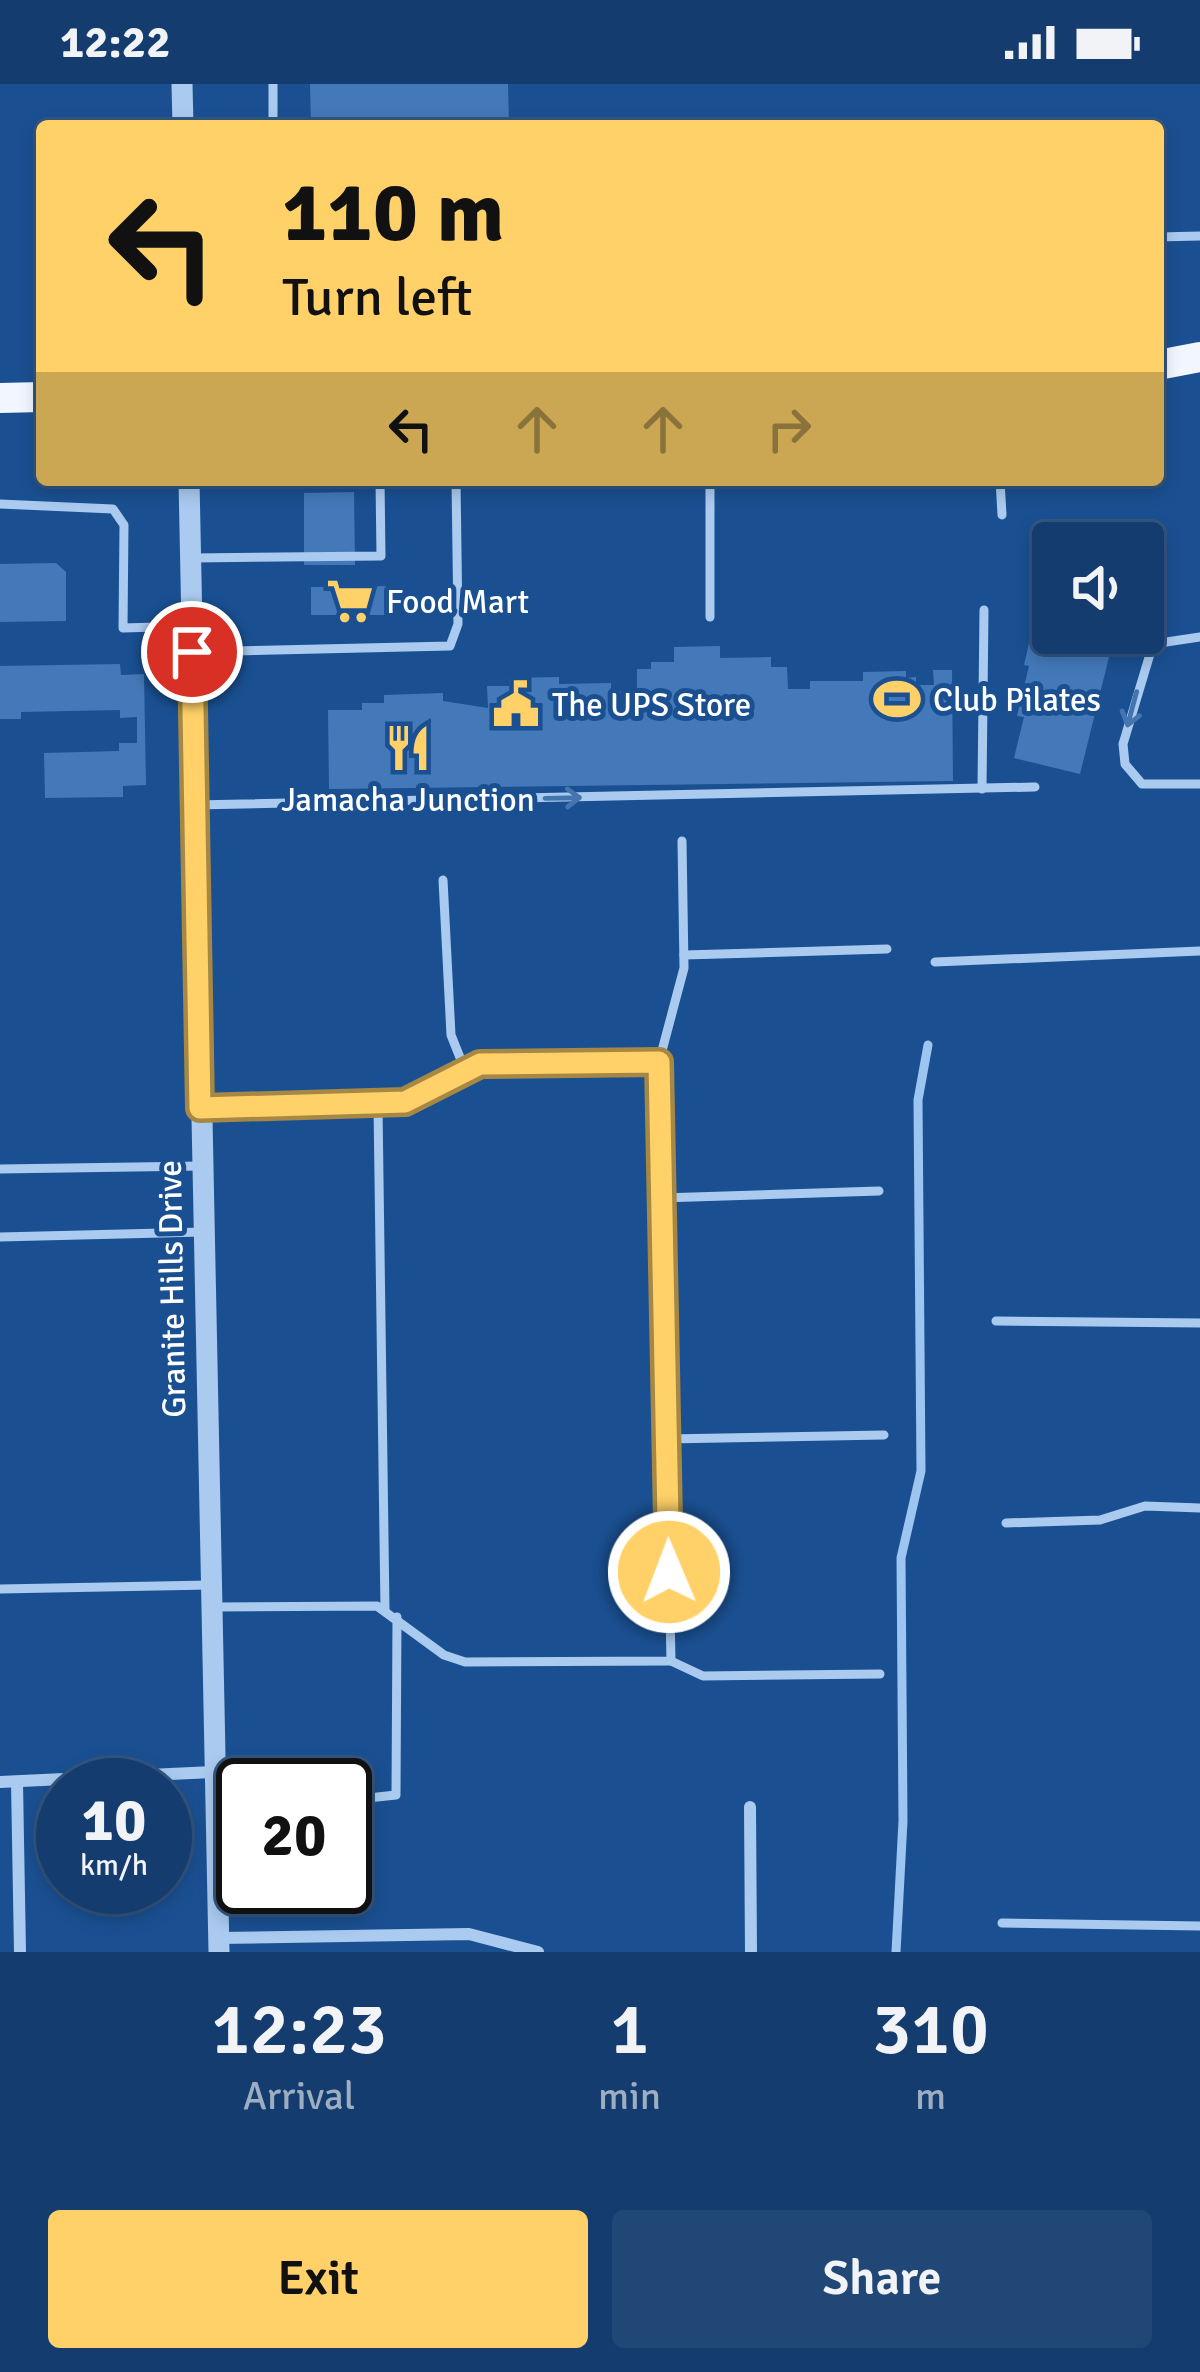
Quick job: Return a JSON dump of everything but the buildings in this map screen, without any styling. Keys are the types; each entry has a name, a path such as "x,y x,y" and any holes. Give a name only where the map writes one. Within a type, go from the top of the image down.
{"main road":[{"path":"1164,364 1200,357"},
{"path":"0,398 36,397"}],"street":[{"path":"182,84 183,120"},
{"name":"Granite Hills Drive","path":"189,486 219,1945"},
{"path":"0,1782 213,1772"},
{"path":"17,1782 20,1952"},
{"path":"751,1807 751,1952"},
{"path":"219,1945 470,1934 538,1952"},
{"path":"415,1935 416,1952"}],"lane":[{"path":"273,84 273,120"},
{"path":"1164,237 1200,236"},
{"path":"190,558 381,556 380,486"},
{"path":"192,652 450,646 458,624 456,486"},
{"path":"710,486 710,617"},
{"path":"1000,486 1002,515"},
{"path":"0,504 113,509 124,525 123,628 191,626"},
{"path":"982,789 984,610"},
{"path":"1200,638 1154,644 1123,744 1124,764 1142,784 1200,784"},
{"path":"194,805 1035,788"},
{"path":"670,1661 659,1062 684,956 682,841"},
{"path":"443,880 451,1035 465,1070"},
{"path":"684,956 886,949"},
{"path":"935,962 1200,951"},
{"path":"200,1108 378,1106 427,1095 480,1064 659,1062"},
{"path":"378,1106 385,1610"},
{"path":"0,1169 201,1166"},
{"path":"662,1198 879,1191"},
{"path":"0,1238 203,1232"},
{"path":"996,1321 1200,1323"},
{"path":"666,1439 884,1435"},
{"path":"1006,1522 1100,1520 1145,1506 1200,1508"},
{"path":"0,1589 361,1603 385,1610 443,1655 465,1662 670,1661 703,1676 880,1674"},
{"path":"372,1798 396,1795 397,1617"},
{"path":"1001,1923 1200,1926"}],"waterway":[{"path":"896,1952 903,1821 901,1558 921,1471 918,1100 928,1045"}],"place":[{"name":"Food Mart","path":"350,601"},
{"name":"Club Pilates","path":"897,699"},
{"name":"The UPS Store","path":"516,704"},
{"name":"Jamacha Junction","path":"408,748"}],"route":[{"path":"192,652 200,1108 405,1102 427,1095 480,1064 659,1062 669,1572"}]}
